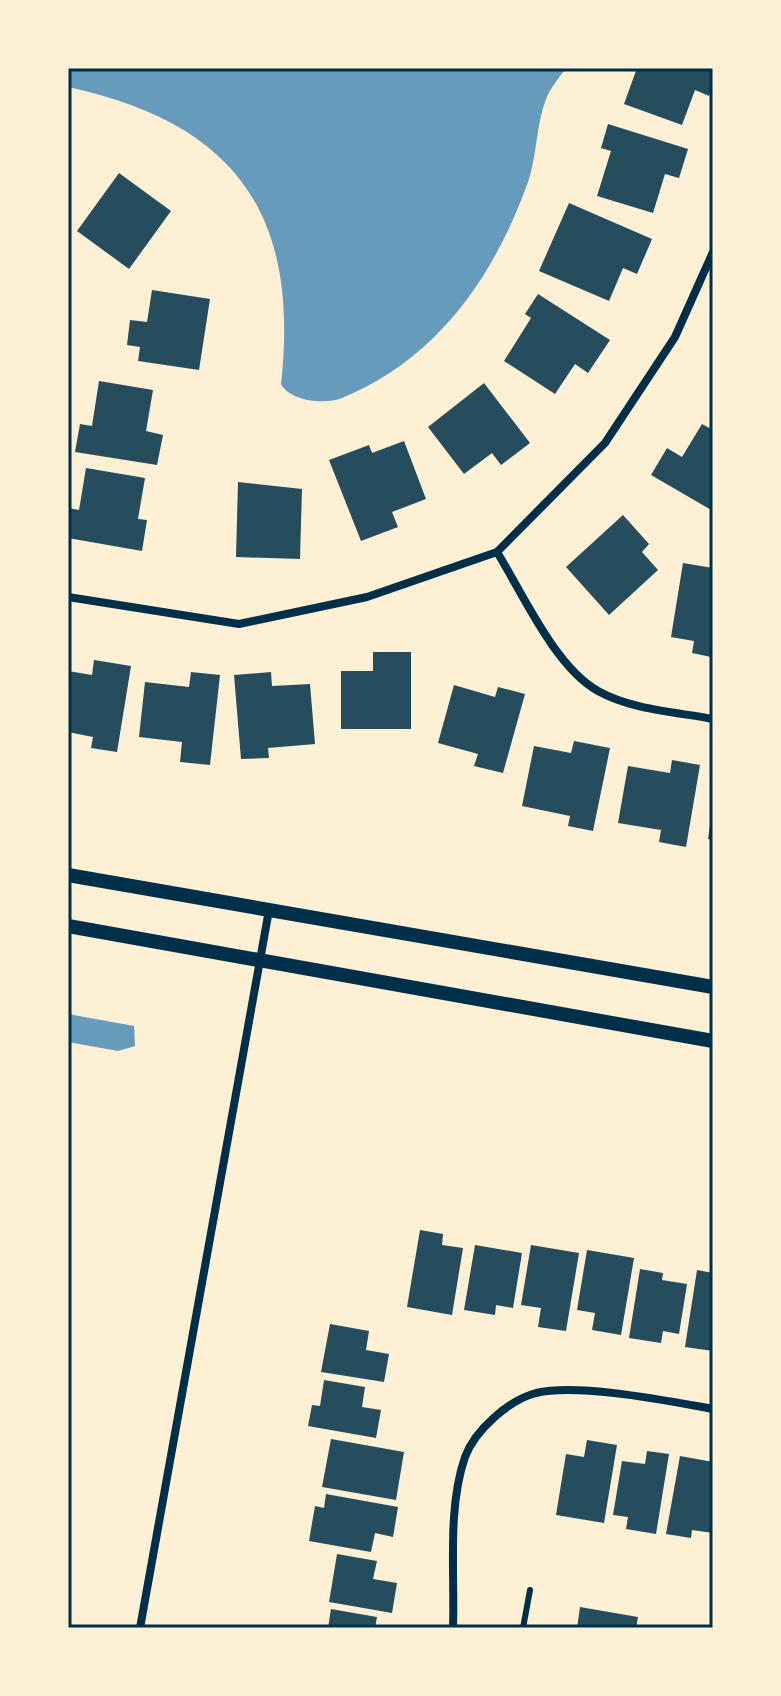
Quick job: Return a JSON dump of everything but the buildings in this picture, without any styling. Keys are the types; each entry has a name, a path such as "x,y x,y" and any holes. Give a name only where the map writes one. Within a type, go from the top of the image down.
{"street":[{"path":"68,597 239,624 367,597 497,552 605,443 675,337 713,252"},
{"path":"497,552 567,666 597,691 630,704 713,719"},
{"path":"68,875 713,987"},
{"path":"140,1628 269,910"},
{"path":"68,926 713,1041"},
{"path":"453,1628 457,1502 466,1455 493,1417 535,1393 583,1391 713,1409"}],"lane":[{"path":"523,1628 530,1590"}],"water":[{"path":"68,68 566,68 546,99 531,172 514,217 479,282 434,338 406,361 342,398 326,401 300,398 285,390 281,384 284,324 279,271 266,225 244,185 214,152 174,125 126,103 68,87"},
{"path":"68,1014 134,1026 135,1046 118,1051 68,1042"}]}
